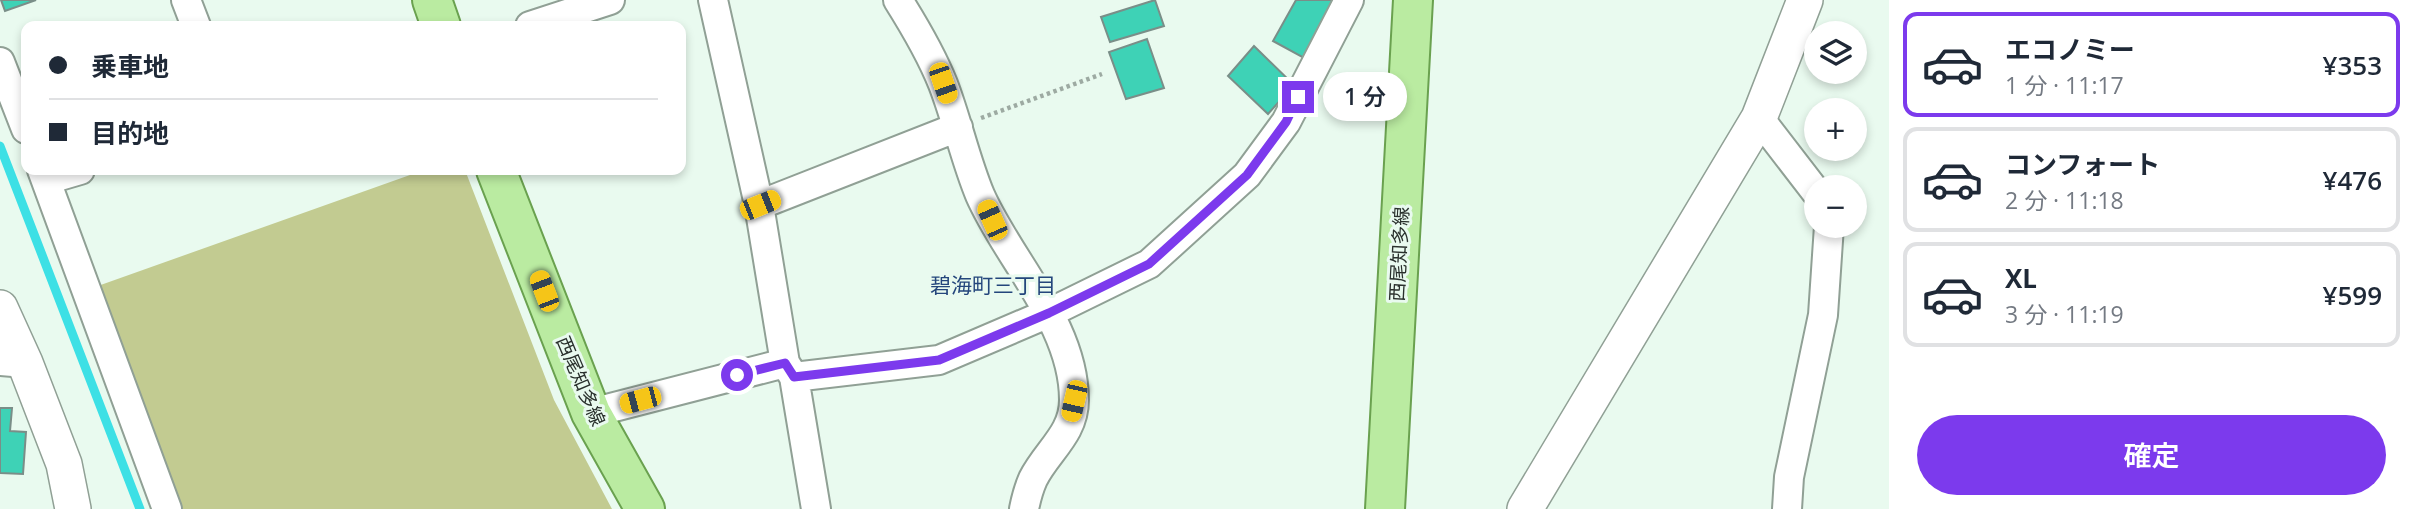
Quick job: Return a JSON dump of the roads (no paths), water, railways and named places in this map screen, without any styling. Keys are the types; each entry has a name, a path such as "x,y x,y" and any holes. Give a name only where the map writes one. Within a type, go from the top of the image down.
{"main road":[{"path":"432,0 439,21"},
{"name":"西尾知多線","path":"1385,509 1413,0"},
{"name":"西尾知多線","path":"498,175 592,413 645,509"}],"street":[{"path":"186,0 194,21"},
{"path":"545,21 610,0"},
{"path":"713,0 760,205 816,509"},
{"path":"898,0 919,34 943,83 979,192 992,220 1049,313 1067,357 1074,401 1069,424 1058,447 1032,480 1024,509"},
{"path":"592,413 790,370 939,360 1049,313 1149,264 1247,175 1286,122 1349,0"},
{"path":"1525,509 1759,118 1805,0"},
{"path":"0,62 21,117"},
{"path":"1759,118 1804,176"},
{"path":"760,205 958,127"},
{"path":"44,175 167,509"},
{"path":"1787,509 1789,477 1824,315 1828,238"},
{"path":"0,308 13,362 64,464 73,509"}],"waterway":[{"path":"0,146 140,509"}],"district":[{"name":"碧海町三丁目","path":"993,286"}]}
